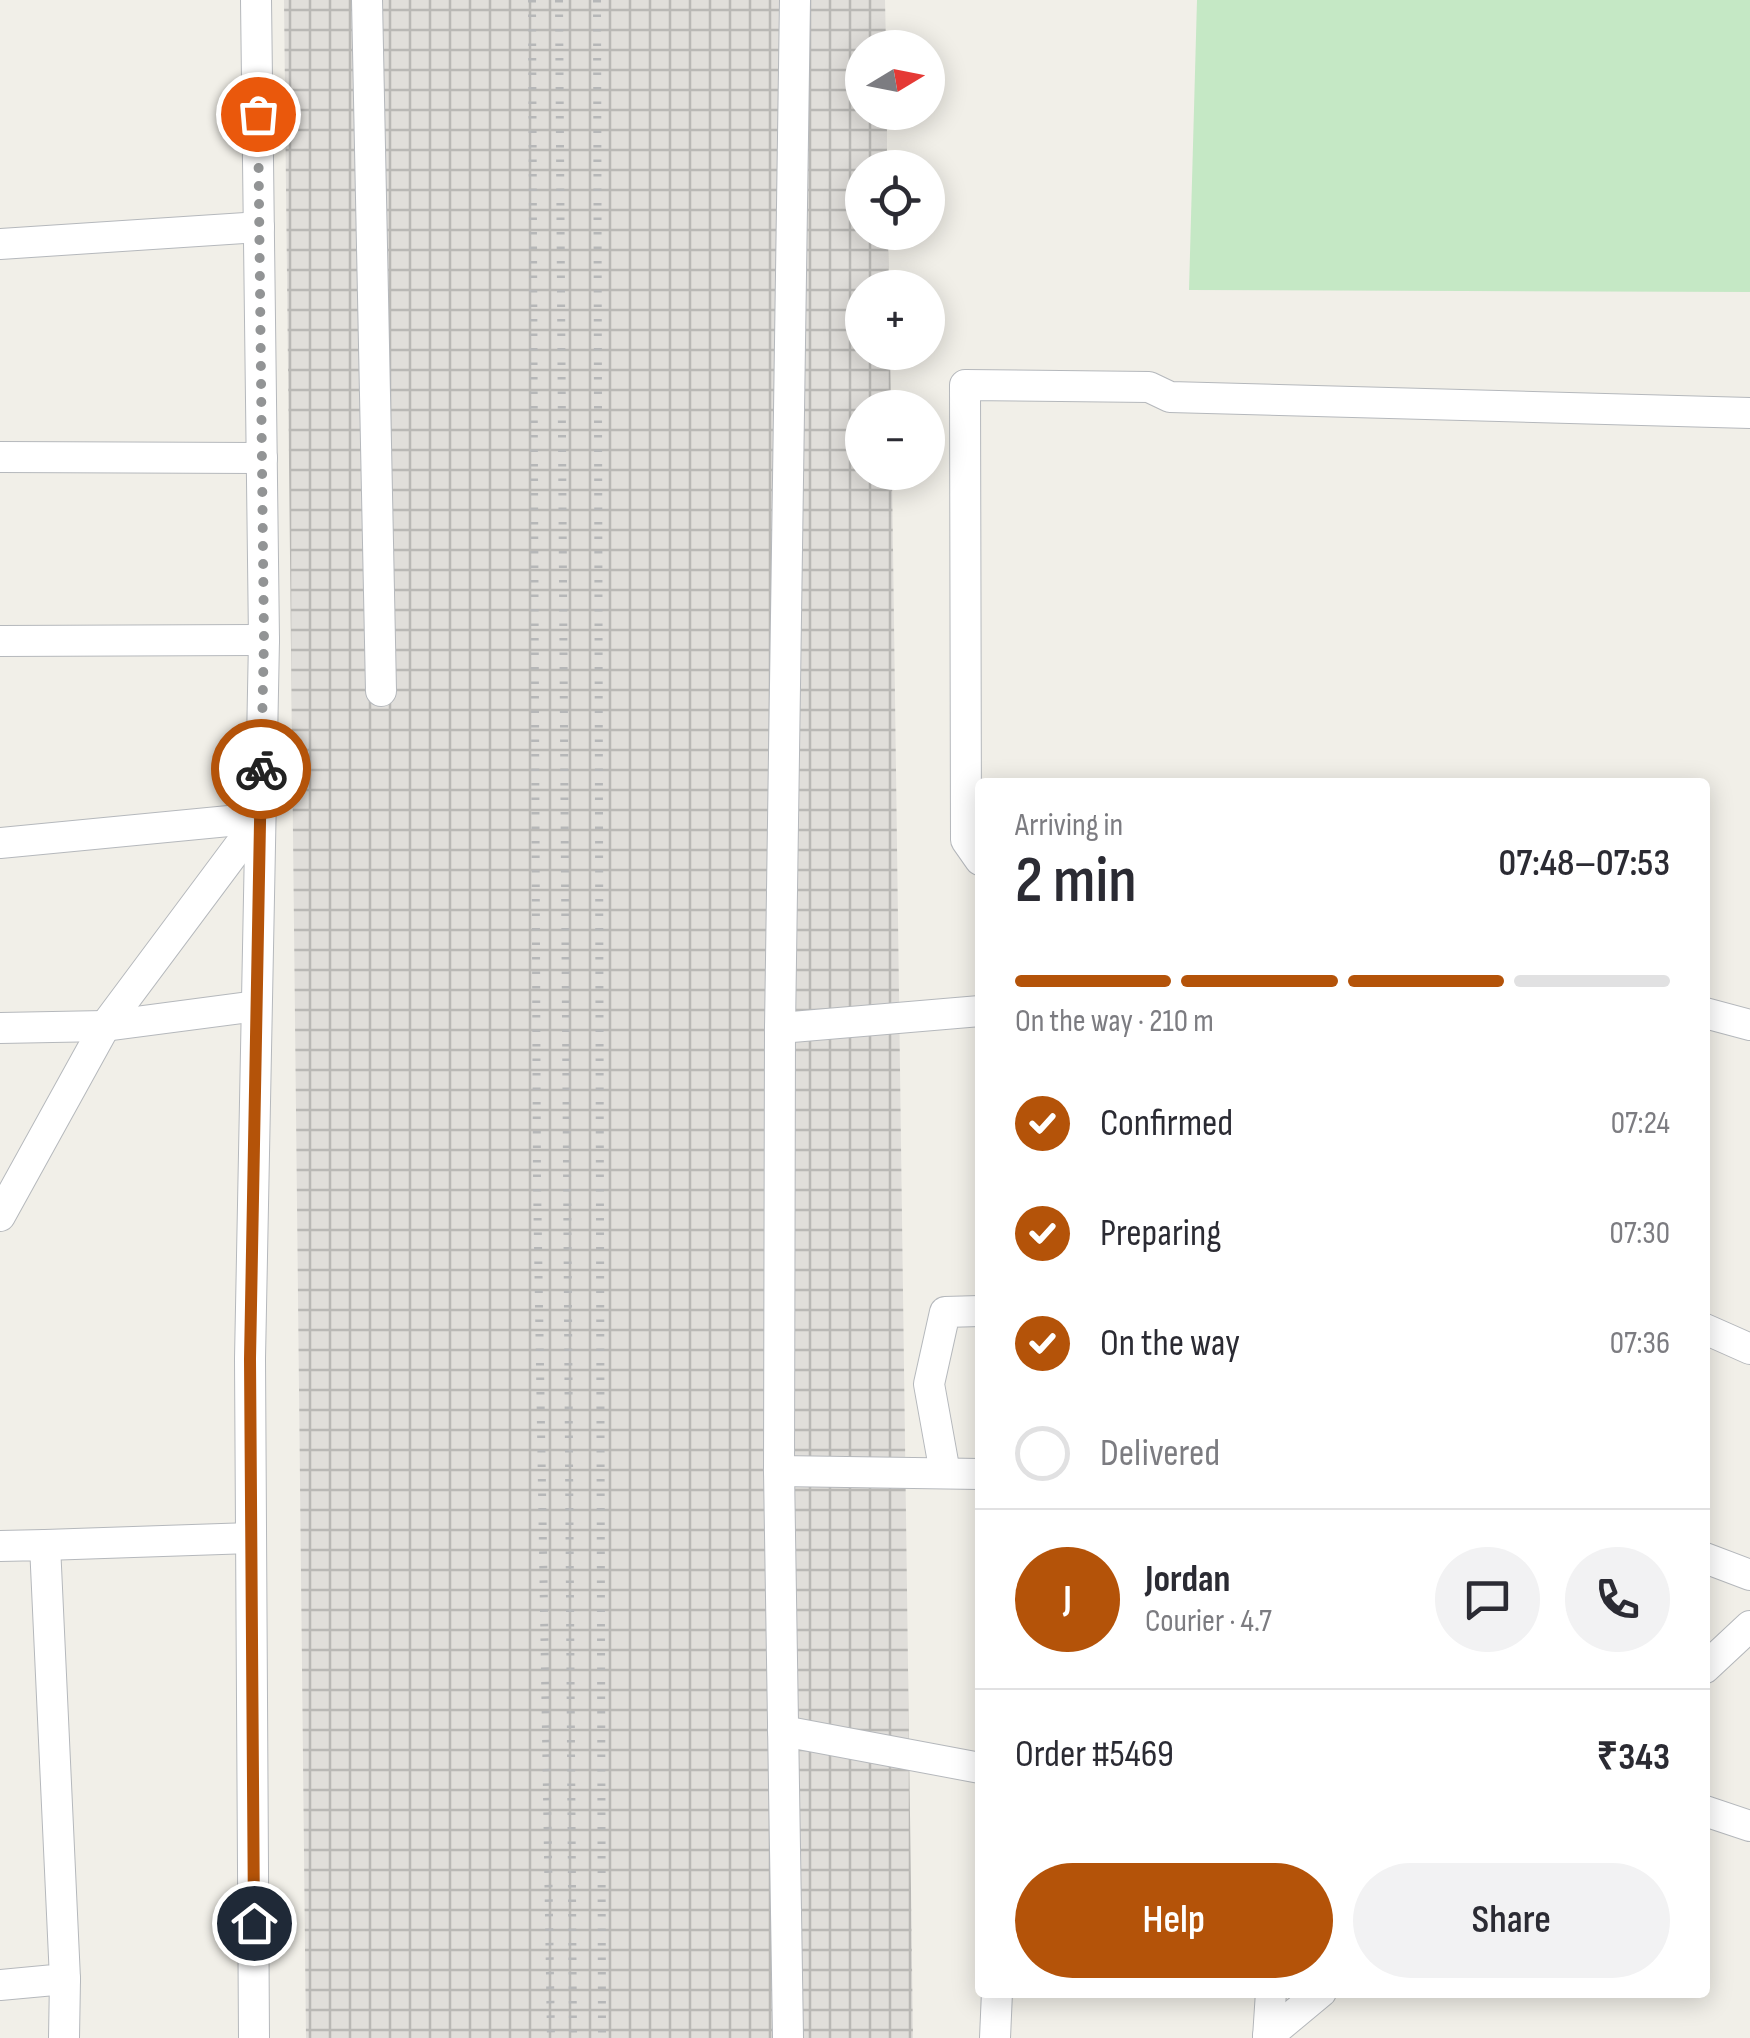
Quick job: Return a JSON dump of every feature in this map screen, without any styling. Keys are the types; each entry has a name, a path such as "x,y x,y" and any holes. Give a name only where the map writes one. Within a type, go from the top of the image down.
{"street":[{"path":"254,2038 251,1538 264,640 256,0"},
{"path":"367,0 381,691"},
{"path":"788,2038 779,1471 780,1028 795,0"},
{"path":"0,244 259,228"},
{"path":"975,853 966,840 965,385 1149,387 1170,397 1750,413"},
{"path":"0,457 262,458"},
{"path":"0,640 264,640"},
{"path":"0,843 260,818"},
{"path":"0,1216 105,1026 260,818"},
{"path":"0,1028 105,1026 256,1006"},
{"path":"780,1028 975,1012"},
{"path":"1710,1013 1750,1024"},
{"path":"945,1474 929,1384 945,1312 975,1311"},
{"path":"1710,1331 1750,1350"},
{"path":"779,1471 975,1474"},
{"path":"0,1546 251,1538"},
{"path":"44,1545 65,1979 64,2038"},
{"path":"1710,1560 1750,1576"},
{"path":"1710,1663 1750,1626"},
{"path":"783,1731 975,1767"},
{"path":"1710,1814 1750,1826"},
{"path":"0,1984 65,1979"},
{"path":"995,2038 997,1998"},
{"path":"1268,2037 1271,1998"},
{"path":"1268,2037 1314,1998"}],"shaded area":[{"path":"284,0 885,0 886,30 845,30 845,130 887,130 887,150 845,150 845,250 888,250 889,270 845,270 845,370 890,370 891,390 845,390 845,490 892,490 913,2038 306,2038"}],"green space":[{"path":"1197,0 1750,0 1750,292 1189,290"}],"railway":[{"path":"532,0 537,1182 551,2038"},
{"path":"559,0 573,2038"},
{"path":"597,0 602,2038"}],"way so far":[{"path":"258,114 264,640 261,769"}],"route":[{"path":"254,1923 250,1359 261,769"}]}
